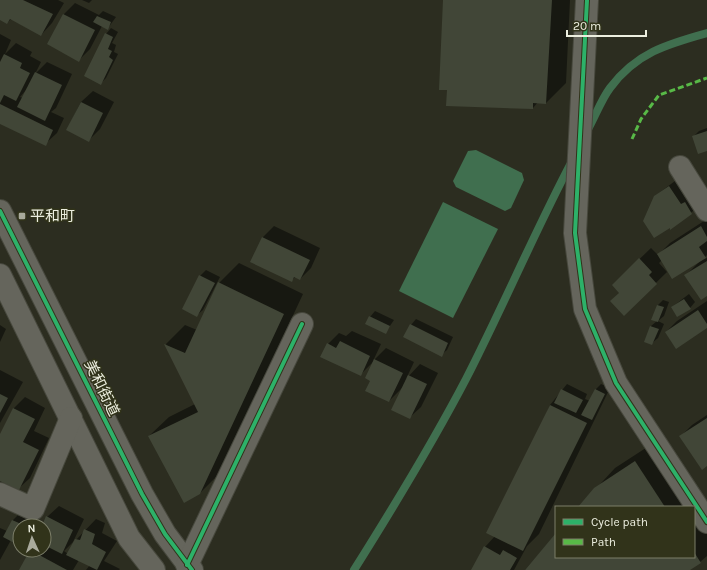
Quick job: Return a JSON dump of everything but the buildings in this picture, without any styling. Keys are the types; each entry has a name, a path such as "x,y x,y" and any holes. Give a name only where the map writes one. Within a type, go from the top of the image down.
{"street":[{"path":"587,0 575,233 585,309 616,383 707,522"},
{"path":"680,167 707,210"},
{"name":"美和街道","path":"0,211 142,494 165,534 189,568"},
{"path":"3,288 71,418 130,538 154,570"},
{"path":"189,568 302,324"},
{"path":"0,494 33,509 71,418"}],"shaded area":[{"path":"476,150 522,173 524,180 511,208 505,211 456,187 453,181 468,151"},
{"path":"443,202 498,229 453,318 399,291"}],"waterway":[{"path":"587,131 610,88 630,66 666,46 707,33"},
{"path":"354,570 440,428 493,325 572,161"}],"marked path":[{"path":"632,139 641,119 659,95 707,78"}],"cycle path":[{"path":"587,0 575,233 585,309 616,383 707,522"},
{"path":"0,211 142,494 165,534 192,570"},
{"path":"187,565 302,324"}],"place":[{"name":"平和町","path":"22,216"}]}
